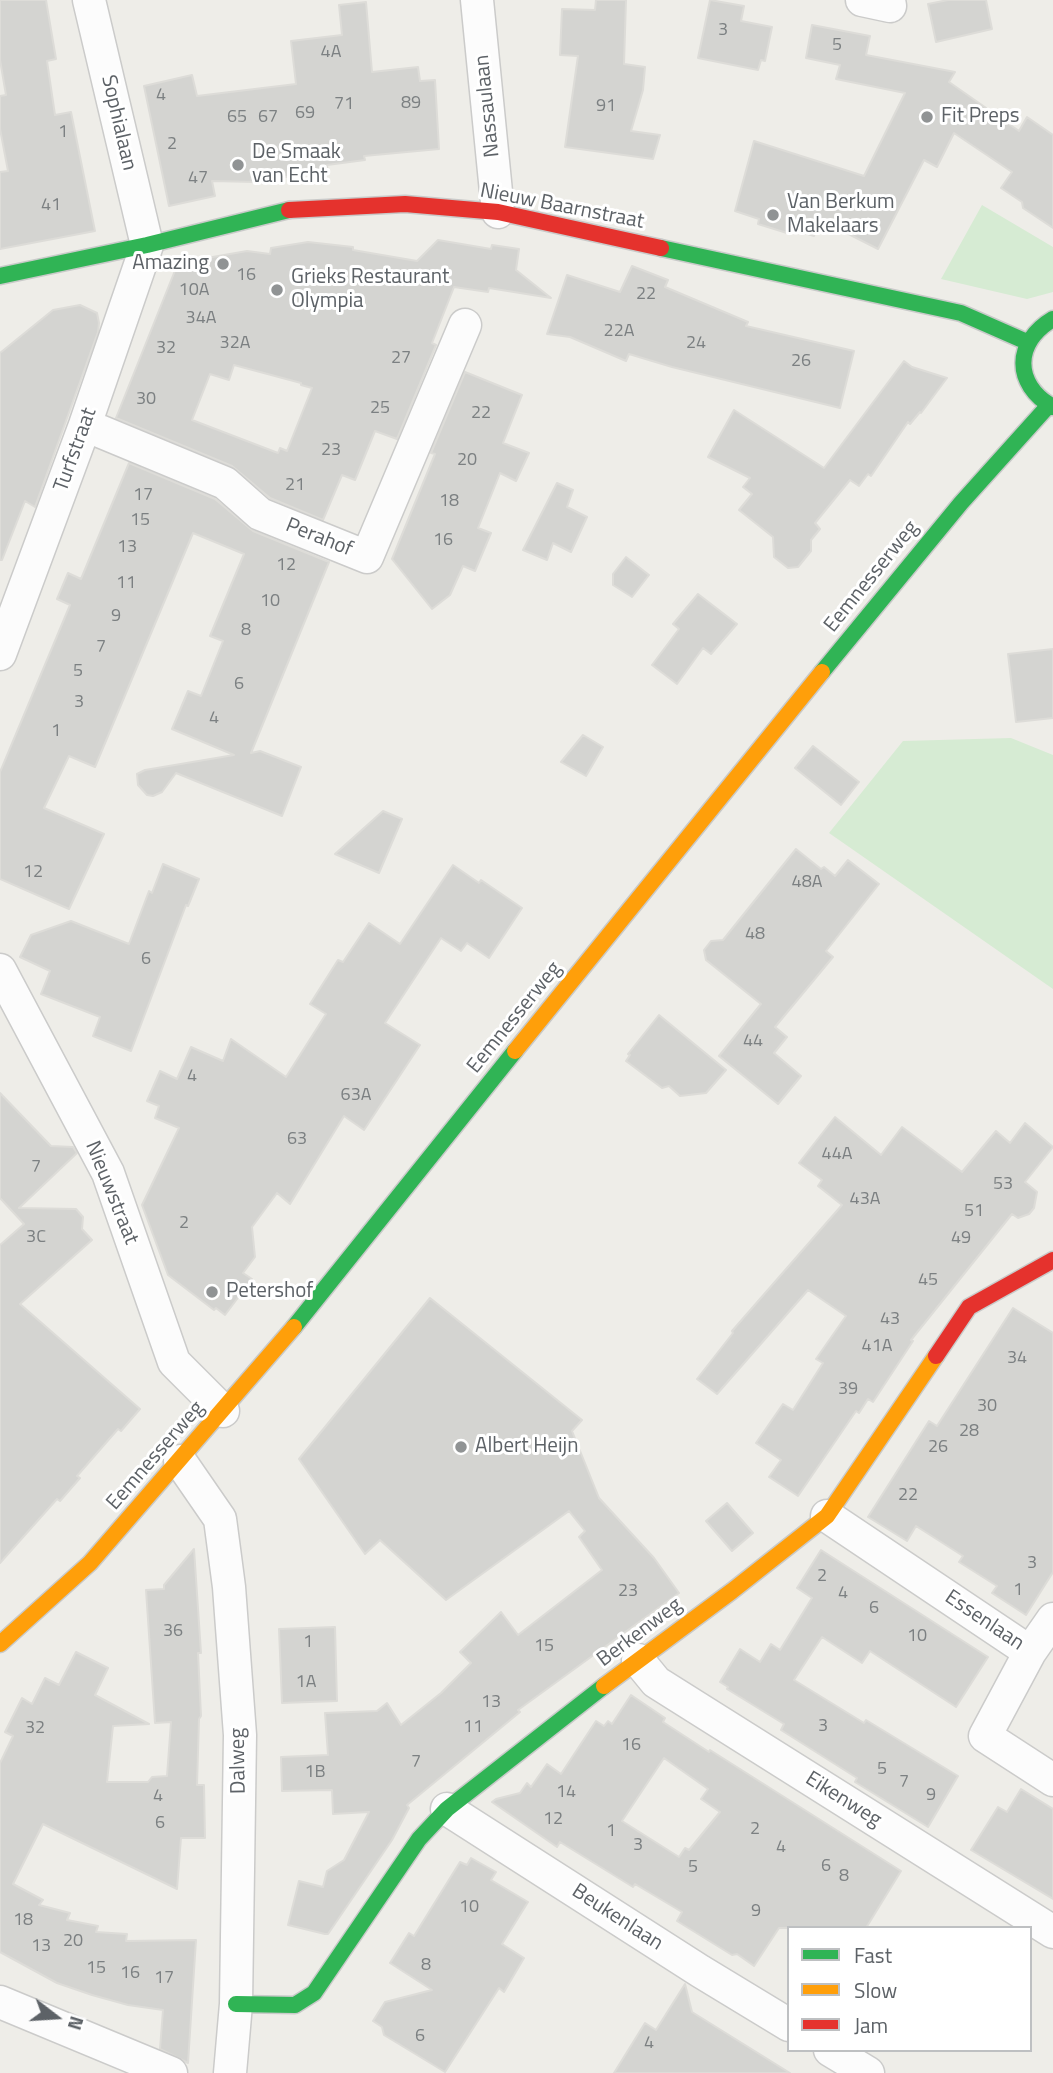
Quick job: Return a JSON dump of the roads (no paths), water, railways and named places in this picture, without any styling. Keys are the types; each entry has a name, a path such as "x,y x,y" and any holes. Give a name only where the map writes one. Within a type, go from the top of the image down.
{"street":[{"name":"Sophialaan","path":"89,0 147,246"},
{"name":"Nassaulaan","path":"477,0 498,212"},
{"path":"862,0 890,6 889,0"},
{"name":"Nieuw Baarnstraat","path":"1,280 147,246 282,210 405,204 498,212 961,313 1027,342"},
{"name":"Turfstraat","path":"0,654 85,425 147,246"},
{"path":"1051,406 1038,397 1024,372 1027,342 1037,330 1053,319"},
{"name":"Perahof","path":"85,425 225,483 260,514 367,557 465,325"},
{"name":"Eemnesserweg","path":"0,1644 90,1563 295,1328 658,872 952,513 1051,406"},
{"name":"Nieuwstraat","path":"0,970 107,1173 174,1362 223,1411"},
{"name":"Berkenweg","path":"236,2004 295,2004 314,1993 419,1839 447,1809 827,1516 969,1307 1053,1260"},
{"name":"Dalweg","path":"180,1461 220,1519 229,1587 240,1735 236,2004 230,2073"},
{"name":"Essenlaan","path":"827,1516 1030,1652 985,1736 1053,1780"},
{"path":"1030,1652 1053,1619"},
{"name":"Eikenweg","path":"638,1660 656,1682 1053,1932"},
{"name":"Beukenlaan","path":"447,1809 787,2024"},
{"path":"0,2002 171,2073"},
{"path":"833,2052 868,2073"}],"place":[{"name":"Fit Preps","path":"927,117"},
{"name":"De Smaak van Echt","path":"238,165"},
{"name":"Van Berkum Makelaars","path":"773,215"},
{"name":"Amazing","path":"223,264"},
{"name":"Grieks Restaurant Olympia","path":"277,290"},
{"name":"Petershof","path":"212,1292"},
{"name":"Albert Heijn","path":"461,1447"}]}
